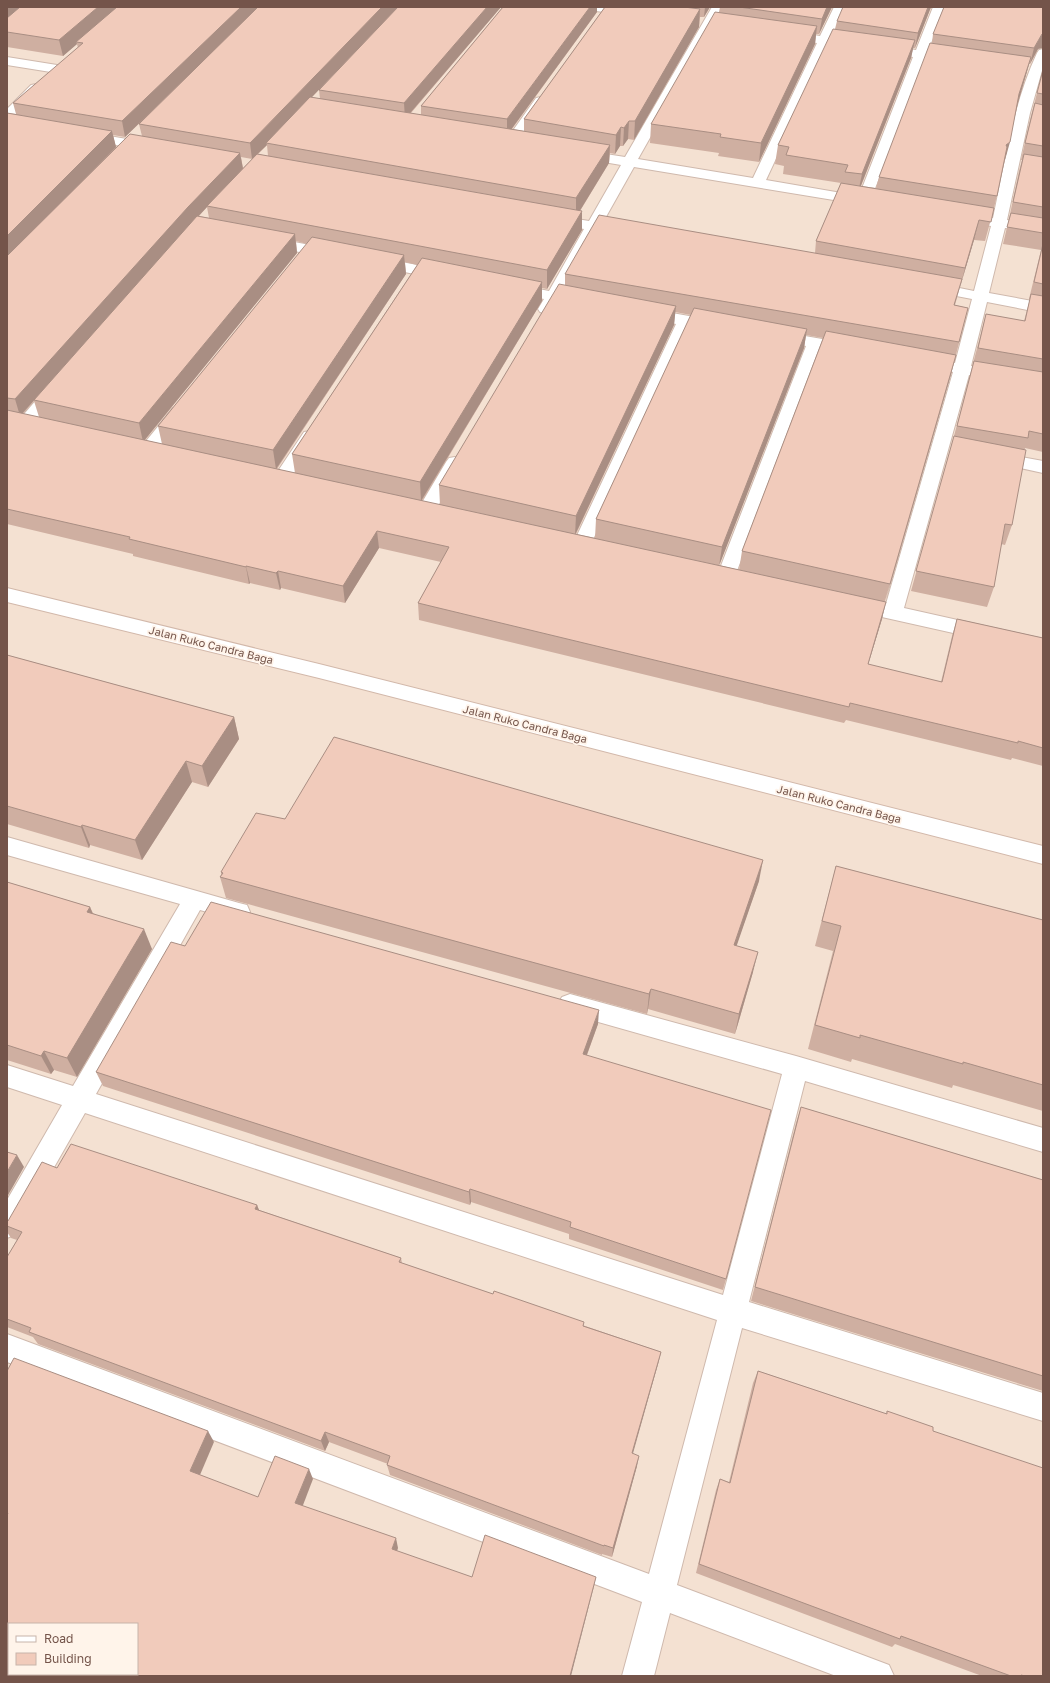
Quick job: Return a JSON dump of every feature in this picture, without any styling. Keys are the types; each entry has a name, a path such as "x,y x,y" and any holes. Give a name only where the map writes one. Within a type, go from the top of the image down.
{"street":[{"path":"538,323 593,227 704,22 718,7"},
{"path":"757,184 840,7"},
{"path":"864,201 939,7"},
{"path":"598,21 604,8 646,14"},
{"path":"704,22 723,25"},
{"path":"777,33 966,61"},
{"path":"893,613 947,448 962,369 979,296 1017,165 1043,53"},
{"path":"9,121 57,69 69,59"},
{"path":"7,61 57,69"},
{"path":"1020,68 1039,71"},
{"path":"512,142 548,91"},
{"path":"120,154 141,132"},
{"path":"73,134 160,149"},
{"path":"497,139 527,144"},
{"path":"566,151 757,184 879,203"},
{"path":"946,214 1043,230"},
{"path":"538,217 631,234"},
{"path":"250,238 305,256 348,257"},
{"path":"364,260 413,277 455,278"},
{"path":"917,285 1043,308"},
{"path":"501,286 592,304"},
{"path":"632,310 732,328"},
{"path":"581,544 686,320"},
{"path":"762,334 869,353"},
{"path":"726,576 815,343"},
{"path":"908,359 1043,384"},
{"path":"7,420 33,426 67,377"},
{"path":"148,450 188,401"},
{"path":"282,478 320,420"},
{"path":"426,510 462,450"},
{"path":"976,454 1043,467"},
{"name":"Jalan Ruko Candra Baga","path":"7,595 319,671 1043,855"},
{"path":"840,601 1043,646"},
{"path":"7,846 262,919"},
{"path":"7,1226 194,900"},
{"path":"552,999 796,1067 1043,1140"},
{"path":"638,1676 796,1067"},
{"path":"7,1076 732,1311 1043,1407"},
{"path":"7,1348 878,1676"}],"shaded area":[{"path":"7,7 1043,7 1043,1676 7,1676"}],"building":[{"path":"20,7 98,7 59,40 7,32 7,18"},
{"path":"117,7 241,7 122,121 13,103 83,43 76,42"},
{"path":"258,7 382,7 250,143 139,124"},
{"path":"398,7 487,7 404,103 319,90"},
{"path":"503,7 590,7 507,119 421,106"},
{"path":"605,7 684,7 700,9 635,121 629,121 624,128 621,127 616,135 524,119"},
{"path":"739,7 827,7 822,19"},
{"path":"843,7 928,7 918,33 837,21"},
{"path":"944,7 1043,7 1043,33 1034,48 933,34"},
{"path":"715,12 817,26 761,143 720,137 721,134 651,124"},
{"path":"833,29 915,40 862,174 845,172 848,165 786,155 789,147 778,145"},
{"path":"930,43 1031,57 1019,94 1010,142 1006,145 1007,147 997,196 879,177"},
{"path":"1043,70 1043,94 1037,93"},
{"path":"310,97 610,145 576,198 266,143"},
{"path":"1035,103 1043,105 1043,146 1025,143"},
{"path":"7,113 112,131 7,236"},
{"path":"130,134 240,153 188,207 15,399 7,398 7,256"},
{"path":"257,154 582,211 547,270 207,206"},
{"path":"1024,154 1043,157 1043,207 1013,202"},
{"path":"841,183 994,208 991,222 979,220 965,268 816,241"},
{"path":"1011,213 1043,218 1043,233 1007,227"},
{"path":"599,215 962,279 954,305 968,308 959,342 565,274"},
{"path":"197,216 295,234 139,423 34,400"},
{"path":"312,237 404,255 273,450 158,426"},
{"path":"1043,244 1043,284 1034,282"},
{"path":"422,258 542,282 420,482 292,454"},
{"path":"559,284 676,306 576,516 439,485"},
{"path":"1031,294 1043,296 1043,359 978,348 986,314 1025,321"},
{"path":"694,308 807,329 722,547 596,519"},
{"path":"826,331 956,355 890,584 742,551"},
{"path":"974,361 1043,372 1043,434 1029,431 1028,438 957,426"},
{"path":"7,410 886,602 868,664 942,682 957,619 1043,638 1043,748 850,703 849,707 418,603 449,547 377,531 343,586 278,571 276,573 246,567 129,539 130,537 7,509"},
{"path":"954,436 1026,450 1012,525 1005,524 994,587 916,571"},
{"path":"7,655 234,717 202,766 186,761 135,840 82,825 81,827 7,806"},
{"path":"334,737 763,860 734,945 758,952 739,1014 651,989 649,994 220,877 223,873 221,872 256,813 285,819"},
{"path":"836,866 1043,920 1043,1085 963,1062 963,1064 860,1035 860,1038 815,1025 841,926 822,921"},
{"path":"7,882 90,907 87,912 144,929 67,1058 44,1051 41,1056 7,1045"},
{"path":"211,902 599,1010 583,1054 771,1110 726,1279 570,1227 571,1222 470,1189 469,1192 96,1072 171,942 185,946"},
{"path":"801,1107 1043,1180 1043,1376 755,1287"},
{"path":"71,1144 257,1205 255,1209 401,1258 399,1262 493,1294 494,1291 584,1322 583,1326 661,1352 632,1453 639,1456 613,1548 604,1546 387,1465 390,1456 325,1432 321,1441 29,1332 31,1328 7,1319 7,1257 22,1232 7,1226 7,1222 42,1162 57,1168"},
{"path":"7,1152 17,1155 7,1172"},
{"path":"14,1358 208,1431 190,1471 258,1497 275,1456 309,1469 295,1503 396,1538 392,1549 472,1577 485,1535 596,1577 570,1676 7,1676 7,1371"},
{"path":"758,1371 887,1414 887,1411 933,1427 933,1431 1043,1468 1043,1676 1011,1676 901,1636 900,1639 699,1564 720,1479 730,1483"}]}
